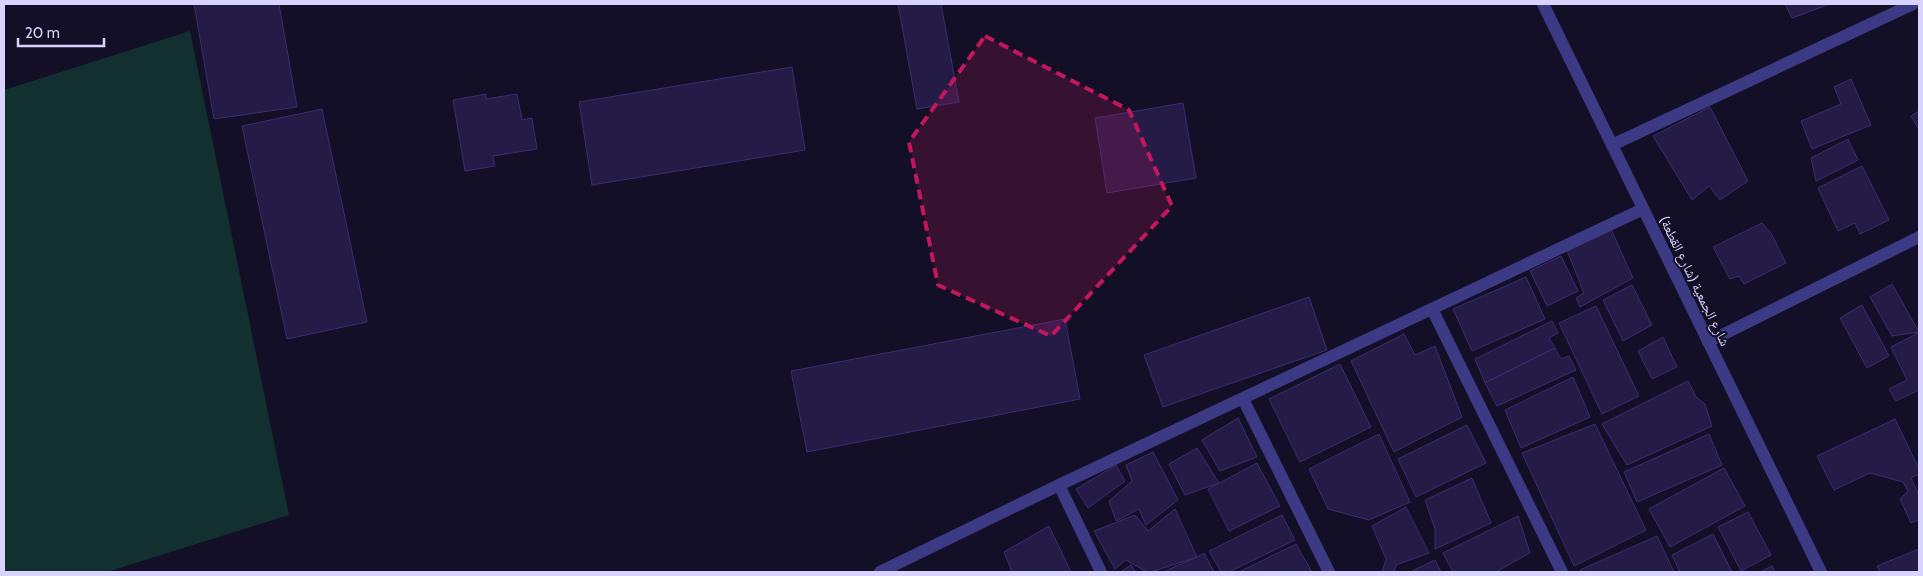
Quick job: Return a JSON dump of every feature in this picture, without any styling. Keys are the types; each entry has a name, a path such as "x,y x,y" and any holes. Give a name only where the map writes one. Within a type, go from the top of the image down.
{"street":[{"name":"شارع الجمعية (شارع القطعة)","path":"1543,4 1821,572"},
{"path":"1612,145 1913,4"},
{"path":"880,572 1059,485 1643,209"},
{"path":"1708,342 1919,237"},
{"path":"1432,309 1562,572"},
{"path":"1243,399 1329,572"},
{"path":"1059,485 1101,572"}],"highlighted area":[{"path":"985,36 1129,110 1172,206 1051,336 938,285 909,142"}],"green space":[{"path":"190,31 289,515 107,572 4,572 4,90"}],"building":[{"path":"194,4 279,4 297,107 214,119"},
{"path":"898,4 941,4 959,102 917,109"},
{"path":"1785,4 1830,4 1792,18"},
{"path":"792,67 805,150 592,185 579,102"},
{"path":"1851,79 1871,125 1812,149 1801,121 1841,104 1834,87"},
{"path":"486,94 486,99 517,94 522,120 532,118 537,149 493,156 495,166 465,171 453,100"},
{"path":"1183,103 1196,178 1107,193 1095,118"},
{"path":"1710,107 1748,181 1720,200 1709,186 1692,200 1653,136"},
{"path":"322,109 367,322 287,339 242,126"},
{"path":"1919,111 1919,130 1911,116"},
{"path":"1848,139 1858,160 1816,181 1811,158"},
{"path":"1862,166 1889,220 1860,234 1855,223 1838,231 1818,188"},
{"path":"1762,223 1771,233 1786,263 1744,284 1739,276 1730,279 1713,247"},
{"path":"1610,227 1633,278 1580,307 1576,298 1584,293 1566,248"},
{"path":"1561,256 1578,291 1547,306 1530,271"},
{"path":"1526,277 1545,319 1472,351 1453,309"},
{"path":"1892,284 1919,332 1892,336 1870,297"},
{"path":"1632,285 1652,325 1623,341 1603,300"},
{"path":"1309,297 1327,350 1163,407 1144,355"},
{"path":"1862,305 1889,356 1867,368 1840,318"},
{"path":"1596,306 1639,396 1602,414 1559,323"},
{"path":"1065,319 1080,399 807,452 791,371"},
{"path":"1552,321 1558,333 1549,338 1555,348 1485,383 1475,359"},
{"path":"1918,333 1919,390 1896,401 1889,389 1907,380 1891,347"},
{"path":"1404,334 1415,355 1435,346 1462,417 1394,452 1351,361"},
{"path":"1663,337 1677,367 1652,379 1638,351"},
{"path":"1555,348 1561,359 1569,356 1576,370 1497,406 1485,383"},
{"path":"1340,364 1371,427 1300,462 1269,399"},
{"path":"1573,377 1590,417 1521,448 1505,410"},
{"path":"1688,381 1696,397 1705,404 1712,426 1627,465 1602,424"},
{"path":"1238,418 1257,457 1220,471 1202,440"},
{"path":"1895,419 1919,469 1919,474 1911,478 1919,495 1919,520 1911,523 1900,499 1908,491 1903,482 1870,473 1834,490 1817,456"},
{"path":"1595,424 1646,530 1574,566 1522,453"},
{"path":"1467,425 1486,463 1416,497 1398,459"},
{"path":"1379,434 1410,502 1369,520 1328,509 1309,469"},
{"path":"1709,434 1722,465 1637,502 1624,472"},
{"path":"1197,448 1219,483 1185,495 1169,464"},
{"path":"1153,452 1178,500 1146,525 1139,509 1116,521 1109,501 1132,481 1126,465"},
{"path":"1257,463 1280,506 1229,531 1208,489"},
{"path":"1116,465 1125,481 1088,508 1076,489"},
{"path":"1724,468 1745,506 1670,547 1649,509"},
{"path":"1472,478 1491,523 1435,549 1435,529 1425,500"},
{"path":"1406,507 1429,553 1396,565 1394,572 1382,572 1386,559 1372,526"},
{"path":"1175,509 1197,557 1151,572 1147,572 1126,560 1115,569 1094,531 1135,515 1148,531"},
{"path":"1748,512 1771,555 1741,571 1718,527"},
{"path":"1282,515 1295,540 1229,572 1221,572 1209,551"},
{"path":"1518,516 1530,553 1496,572 1453,572 1443,553"},
{"path":"1049,526 1071,572 1012,572 1004,552"},
{"path":"1713,534 1732,572 1680,572 1672,555"},
{"path":"1657,536 1674,572 1581,572 1580,570"},
{"path":"1296,544 1312,572 1239,572"},
{"path":"1919,549 1919,572 1880,572 1877,566"},
{"path":"1204,553 1214,572 1163,572 1197,557"},
{"path":"1435,560 1441,572 1410,572"},
{"path":"1131,565 1136,572 1120,572"},
{"path":"1772,566 1775,572 1760,572"}]}
